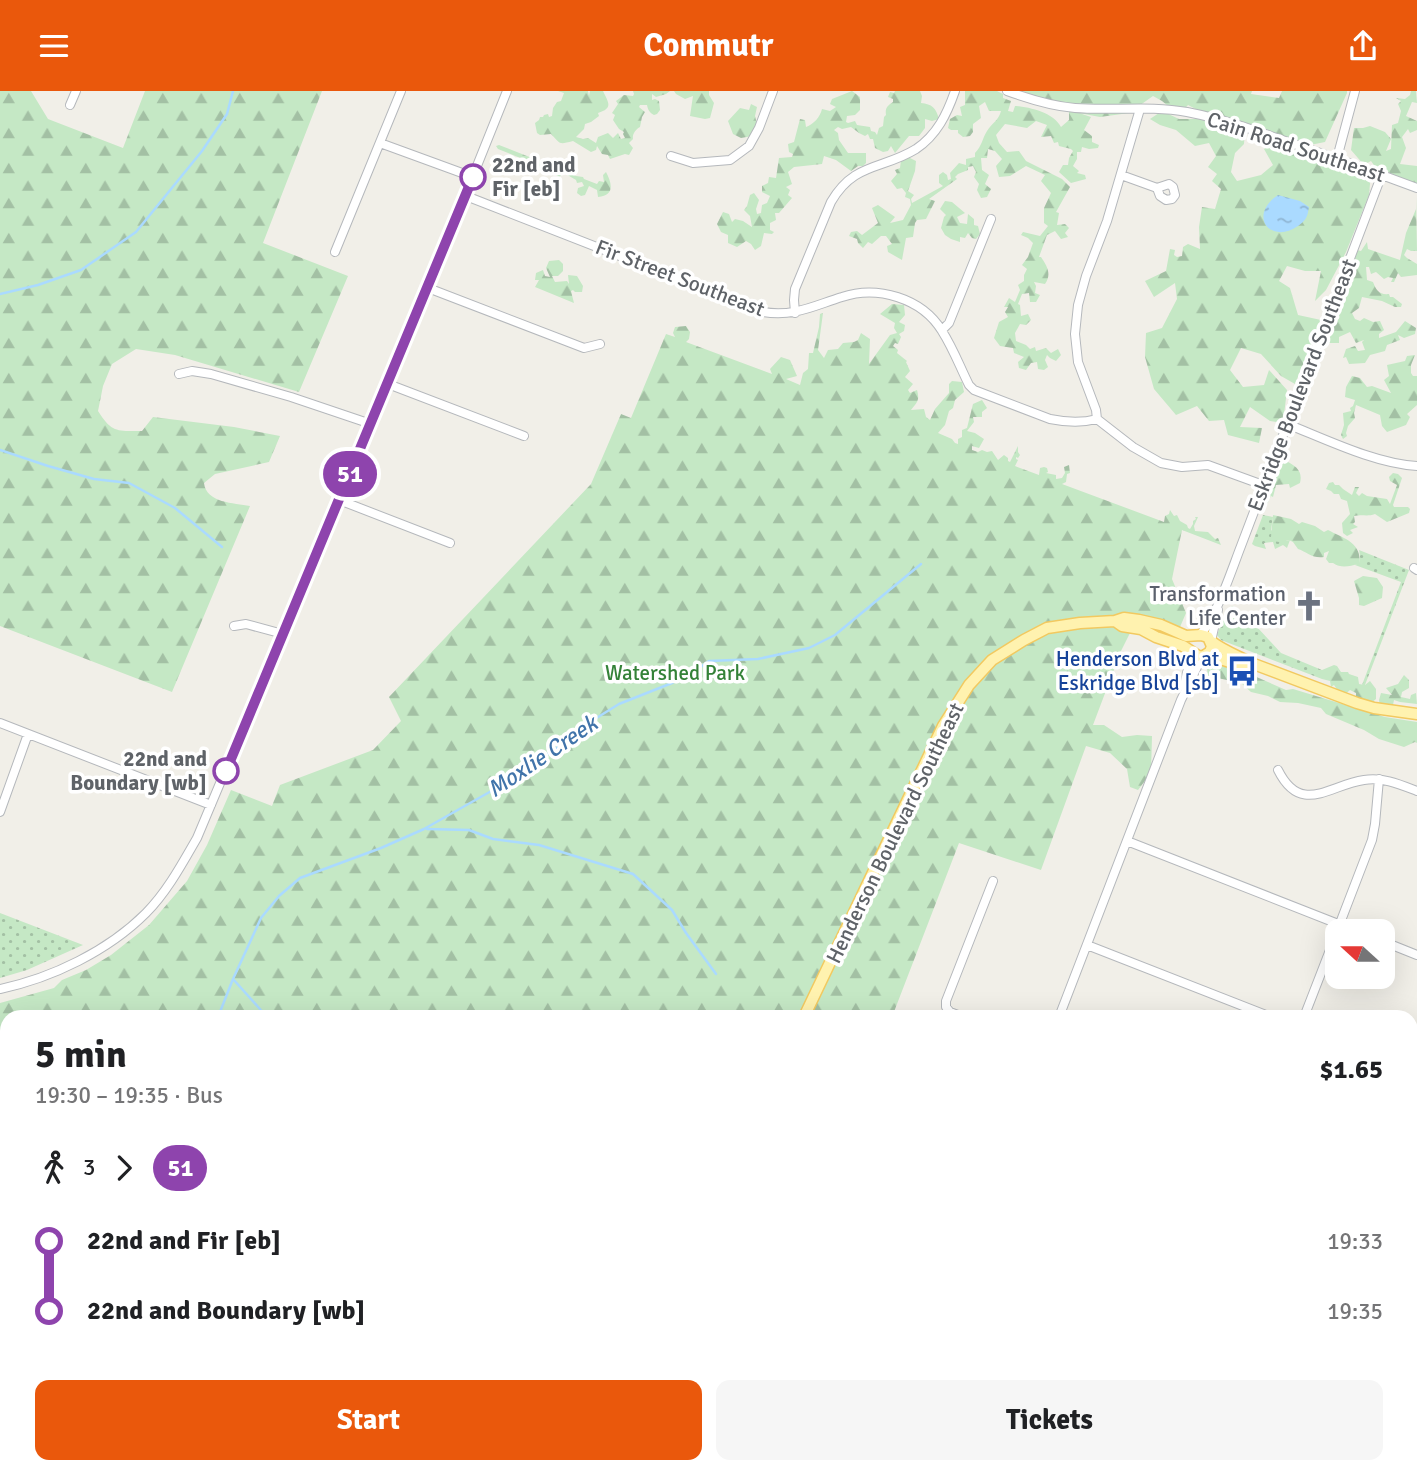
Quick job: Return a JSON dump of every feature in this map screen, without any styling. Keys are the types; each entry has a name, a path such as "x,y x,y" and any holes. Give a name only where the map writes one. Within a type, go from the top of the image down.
{"main road":[{"name":"Henderson Boulevard Southeast","path":"807,1010 943,726 969,685 992,660 1047,628 1124,618 1161,625 1186,636 1199,635"},
{"name":"Henderson Boulevard Southeast","path":"1115,621 1122,626 1141,629 1192,651"},
{"path":"1251,663 1233,663 1198,656 1192,651 1191,642 1199,635 1208,637 1222,649 1251,663 1357,703 1417,714"},
{"path":"1204,656 1212,649 1212,641"}],"street":[{"path":"70,105 76,91"},
{"path":"335,252 401,91"},
{"path":"0,989 48,974 85,958 115,938 146,913 173,880 197,838 508,91"},
{"path":"671,156 693,163 730,160 749,146 773,91"},
{"path":"795,313 795,289 837,192 853,175 902,156 928,139 945,117 955,91"},
{"name":"Cain Road Southeast","path":"1007,91 1029,99 1076,108 1140,109 1212,117 1338,158 1417,188"},
{"path":"1338,158 1354,91"},
{"path":"1140,109 1121,175 1077,305 1075,334 1078,362 1097,419 1133,446 1161,463 1182,467 1208,465 1263,485"},
{"path":"380,143 473,177"},
{"name":"Eskridge Boulevard Southeast","path":"1199,635 1207,626 1221,596 1382,174"},
{"path":"1121,175 1157,188"},
{"name":"Fir Street Southeast","path":"466,196 755,309 776,314 795,313 848,295 884,293 914,305 931,318 942,330 974,390 1050,419 1087,422 1097,419"},
{"path":"942,330 949,323 991,219"},
{"path":"428,288 584,348 600,344"},
{"path":"179,374 192,371 211,374 371,424"},
{"path":"388,384 524,436"},
{"path":"1287,423 1378,459 1417,466"},
{"path":"339,500 450,544"},
{"name":"Eskridge Boulevard Southeast","path":"1212,641 1221,596"},
{"path":"234,626 246,624 283,634"},
{"path":"1181,699 1192,651"},
{"path":"1062,1010 1181,699 1204,656"},
{"path":"0,723 211,805"},
{"path":"0,812 29,734"},
{"path":"1278,770 1288,786 1302,794 1326,793 1352,783 1379,779 1394,781 1417,791"},
{"path":"1342,919 1372,840 1376,824 1379,779"},
{"path":"1127,842 1325,924"},
{"path":"948,1010 946,1000 993,881"},
{"path":"1087,945 1253,1010"},
{"path":"1395,946 1417,955"},
{"path":"1307,1010 1325,963"}],"green space":[{"path":"0,91 31,91 48,119 123,148 145,91 322,91 263,243 348,276 299,392 175,355 136,349 112,364 103,386 98,411 111,427 116,429 142,431 153,417 280,436 269,462 215,474 204,483 206,490 215,498 250,506 172,692 0,626"},
{"path":"558,91 588,91 589,96 590,91 603,91 608,107 585,124 576,137 588,138 596,143 598,137 608,133 613,138 618,133 621,139 625,138 624,132 613,120 615,115 612,113 618,104 616,101 624,95 633,96 633,91 670,91 656,97 652,94 652,100 659,101 660,110 657,114 651,113 647,105 640,105 645,112 640,127 629,143 633,148 629,155 610,159 608,155 602,154 597,146 596,150 591,152 573,141 560,143 551,134 537,133 535,123 544,115 552,116 553,108 561,101 564,93"},
{"path":"674,91 709,91 714,103 710,118 690,116 693,96 685,99"},
{"path":"852,91 860,97 860,110 855,115 847,116 846,122 855,121 857,125 870,127 877,135 879,128 883,126 887,107 893,102 893,99 888,97 890,92 920,91 921,103 933,107 939,119 925,119 925,128 919,136 909,136 895,153 891,146 888,151 883,152 875,148 873,139 870,139 868,134 865,136 851,127 838,127 834,130 848,153 866,153 866,163 851,171 836,160 824,156 822,164 794,167 788,172 792,184 786,187 792,198 779,213 775,213 776,220 770,223 770,230 774,232 764,233 761,246 755,250 746,241 737,247 728,243 728,235 721,232 717,224 723,212 729,214 732,222 735,219 743,221 752,227 750,216 744,210 750,195 754,193 759,200 756,209 757,214 761,213 762,205 767,203 770,196 762,192 762,186 768,183 769,177 776,178 779,158 792,157 788,144 794,142 800,119 805,120 806,127 809,126 822,109 830,111 836,107 830,104 832,99"},
{"path":"965,91 997,91 1003,94 1003,98 1011,101 1008,111 1013,112 1015,106 1034,109 1053,118 1061,127 1069,120 1069,112 1072,111 1022,94 1021,91 1252,91 1251,94 1279,98 1282,91 1347,91 1325,142 1305,146 1266,137 1264,126 1245,128 1244,144 1235,153 1231,172 1237,181 1261,175 1273,165 1264,149 1276,141 1299,154 1352,173 1371,173 1369,195 1346,252 1326,290 1315,301 1321,271 1305,271 1287,266 1279,281 1290,288 1298,315 1321,320 1295,384 1281,376 1261,354 1241,348 1230,370 1243,387 1264,385 1269,370 1287,390 1283,423 1270,421 1250,407 1240,427 1262,428 1259,443 1228,435 1224,420 1209,421 1197,406 1176,415 1154,389 1145,357 1146,333 1162,328 1177,299 1175,283 1154,297 1145,281 1166,271 1170,249 1175,250 1174,255 1177,257 1182,256 1183,247 1188,244 1200,249 1202,207 1215,209 1221,189 1212,181 1217,174 1208,167 1216,156 1209,143 1195,146 1176,130 1150,119 1162,111 1179,119 1220,119 1188,105 1179,115 1153,96 1129,113 1100,117 1079,113 1091,117 1084,130 1092,136 1092,142 1099,145 1098,148 1082,147 1081,152 1077,152 1073,166 1079,171 1077,173 1085,175 1086,179 1071,183 1059,172 1063,165 1068,165 1073,151 1059,146 1058,142 1054,143 1051,136 1041,137 1047,125 1036,121 1027,128 1005,124 996,135 1007,152 1019,151 1026,161 1062,179 1070,187 1056,212 1059,213 1057,225 1065,224 1069,228 1065,233 1068,237 1061,239 1055,231 1047,235 1039,257 1047,267 1047,280 1045,284 1034,282 1035,293 1040,295 1036,302 1030,302 1029,293 1022,294 1018,304 1021,316 1028,314 1031,320 1026,325 1020,324 1015,333 1016,341 1030,349 1035,347 1036,351 1046,348 1051,353 1058,349 1061,355 1056,361 1047,355 1045,360 1048,367 1044,370 1038,369 1037,362 1031,363 1026,370 1019,368 1018,362 1024,357 1014,353 1013,348 1000,346 994,338 999,322 1008,317 1005,312 1008,307 1004,307 1009,298 1015,302 1020,290 1018,285 1024,281 1027,269 1022,265 1033,243 1021,235 1023,232 1040,236 1048,226 1044,223 1044,208 1051,193 1041,181 1045,175 1026,166 1010,176 999,177 996,166 1002,159 995,151 988,149 987,158 981,158 982,170 989,175 985,184 991,189 987,197 981,198 977,190 979,184 974,177 976,172 973,166 958,174 955,177 957,179 929,199 935,201 926,219 917,220 915,223 913,237 906,238 902,260 888,252 887,246 892,244 886,236 881,236 872,244 868,242 863,248 857,239 849,236 851,232 857,231 862,235 878,223 872,208 878,205 895,217 890,223 903,220 911,205 910,199 905,197 906,193 902,188 897,189 891,181 897,174 895,170 900,168 901,160 911,153 910,158 916,161 908,191 914,195 912,203 943,186 939,183 939,175 943,172 948,180 951,179 950,173 959,163 966,165 966,159 975,157 987,131 1001,111 989,111 985,102 979,106 981,118 973,124 970,136 963,137 958,130 948,128 950,119 957,115 962,116 960,107 965,105"},
{"path":"1411,91 1416,91 1417,103 1412,102 1406,116 1417,121 1417,130 1410,133 1408,129 1402,137 1406,148 1400,164 1417,166 1417,185 1392,175 1382,166 1376,168 1371,161 1364,165 1351,150 1354,128 1370,126 1385,132 1391,139 1386,151 1391,149 1392,125 1398,123 1401,111 1398,104 1401,101 1396,98 1405,99"},
{"path":"751,104 757,107 757,124 752,136 741,138 733,134 728,121 740,108 749,110"},
{"path":"496,146 547,164 564,167 565,171 597,184 599,181 604,182 603,175 606,172 611,184 610,192 598,197 597,190 589,186 585,195 581,196 577,193 578,188 584,186 582,182 577,183 564,173 559,177 547,169 537,171 535,164 498,149"},
{"path":"1416,196 1417,251 1407,249 1404,255 1417,264 1417,275 1401,277 1398,273 1394,282 1391,282 1393,278 1384,279 1376,272 1371,274 1369,267 1366,267 1367,280 1373,282 1380,293 1389,294 1402,304 1401,307 1362,297 1359,308 1352,313 1355,319 1360,321 1364,318 1373,322 1380,321 1384,330 1379,334 1379,338 1396,332 1405,321 1416,328 1415,334 1404,338 1398,335 1400,340 1387,345 1385,351 1370,355 1365,363 1349,364 1346,357 1343,358 1346,349 1355,346 1358,351 1365,350 1362,342 1364,340 1356,343 1350,332 1339,337 1339,343 1326,343 1322,337 1326,336 1323,324 1341,310 1334,305 1335,284 1347,278 1340,270 1346,255 1353,249 1361,251 1367,242 1368,249 1400,260 1406,233 1416,209"},
{"path":"945,201 952,202 965,213 957,217 960,223 967,224 968,214 974,219 974,225 978,226 980,234 976,239 968,233 965,238 960,237 960,242 945,235 941,228 946,215 940,209"},
{"path":"559,260 563,264 563,271 558,276 552,276 555,282 567,281 569,284 568,275 577,276 583,286 582,292 571,291 574,303 535,287 539,280 535,280 536,273 543,270 545,276 550,277 546,268 549,261"},
{"name":"Watershed Park","path":"892,304 904,305 905,315 899,322 905,325 904,331 899,334 901,337 898,344 893,346 907,361 910,371 905,377 913,384 908,390 910,393 917,390 918,399 911,410 924,409 930,420 935,409 949,393 949,384 952,381 962,382 964,392 955,400 945,425 938,433 958,444 962,430 967,428 973,404 982,400 987,408 982,412 982,417 973,417 974,422 967,431 984,439 979,448 972,446 972,450 992,451 998,460 1004,455 1010,462 1018,446 1020,455 1016,457 1018,460 1015,466 1039,475 1040,468 1044,467 1047,468 1046,473 1056,475 1056,479 1062,478 1064,467 1069,465 1070,473 1062,484 1164,522 1170,510 1190,529 1195,517 1198,517 1195,531 1208,532 1215,539 1218,538 1221,545 1182,530 1172,579 1186,613 1180,627 1155,619 1133,627 1093,725 1104,725 1122,737 1152,736 1151,773 1138,790 1130,787 1127,769 1110,753 1086,746 1041,870 959,843 895,1010 0,1010 0,1003 54,988 62,980 86,970 111,955 149,925 187,881 207,845 231,790 272,806 280,785 373,750 401,721 389,697 591,484 621,414 631,418 666,334 675,337 675,327 686,326 690,332 686,342 772,374 770,369 781,357 790,360 797,376 786,379 800,385 803,373 808,369 809,353 813,353 820,314 823,313 818,350 824,358 828,350 838,349 843,343 858,340 861,333 870,339 869,364 890,335 897,333 895,323 880,314"},
{"path":"1415,355 1411,373 1417,376 1417,405 1407,414 1410,417 1406,425 1387,432 1382,426 1380,415 1356,405 1355,418 1348,426 1347,436 1343,439 1343,413 1351,411 1355,400 1345,397 1346,387 1352,376 1360,378 1367,387 1372,386 1391,393 1384,380 1389,376 1387,365 1405,361 1407,356"},
{"path":"1286,461 1298,469 1300,483 1290,488 1289,484 1276,485 1273,497 1265,504 1273,481 1270,473 1274,462"},
{"path":"1393,473 1402,478 1393,505 1408,507 1409,513 1387,522 1375,514 1354,516 1353,524 1358,527 1350,530 1353,533 1347,536 1343,533 1342,523 1350,514 1347,501 1341,499 1339,494 1326,489 1329,483 1339,485 1352,495 1355,487 1359,487 1356,493 1359,496 1362,493 1387,499 1390,504 1397,485 1390,481 1389,477"},
{"path":"1263,515 1273,517 1271,530 1285,541 1290,540 1287,548 1283,545 1275,549 1273,542 1264,543 1266,549 1252,544"},
{"path":"1273,515 1291,519 1299,524 1302,522 1315,526 1324,532 1328,530 1345,539 1358,551 1359,564 1339,566 1326,559 1329,551 1324,553 1324,557 1317,557 1298,549 1289,540 1275,541 1271,537"},
{"path":"1359,550 1409,570 1365,685 1362,685 1401,582 1355,565 1359,563"},
{"path":"1363,576 1377,578 1383,587 1382,598 1364,606 1359,605 1354,581"},
{"path":"1232,606 1245,614 1281,653 1322,670 1322,679 1221,640 1217,635 1227,609 1228,611"},
{"path":"1212,663 1252,675 1286,690 1293,689 1385,717 1417,722 1417,743 1404,747 1379,739 1326,714 1321,708 1280,702 1251,692 1241,683 1208,676 1207,669"},
{"path":"1334,665 1341,672 1358,677 1359,684 1365,685 1370,681 1376,689 1376,699 1370,704 1356,701 1356,693 1350,690 1342,697 1334,685 1331,687 1330,681 1322,679 1322,670"},
{"path":"1404,675 1409,680 1409,688 1402,692 1401,697 1410,699 1411,695 1416,693 1417,704 1394,700 1393,705 1380,707 1381,693 1392,695 1386,688 1398,684"},
{"path":"0,913 83,945 27,970 0,978"}],"water":[{"path":"1278,195 1300,201 1309,207 1305,220 1288,231 1272,230 1264,219 1264,211"}],"waterway":[{"path":"0,294 38,285 81,270 136,232 202,151 227,114 233,91"},
{"path":"0,450 94,479 129,483 175,508 222,547"},
{"name":"Moxlie Creek","path":"221,1010 261,918 279,896 300,878 424,829 502,785 561,745 582,727 619,704 672,683 709,661 758,659 809,648 835,635 921,564"},
{"path":"427,829 469,830 493,839 539,845 633,874 672,910 716,974"},
{"path":"233,979 261,1010"}],"bus line":[{"name":"51","path":"226,771 473,177"}],"place":[{"name":"22nd and Fir [eb]","path":"473,177"},
{"name":"Transformation Life Center","path":"1309,606"},
{"name":"Henderson Blvd at Eskridge Blvd [sb]","path":"1242,671"},
{"name":"22nd and Boundary [wb]","path":"226,771"}]}
